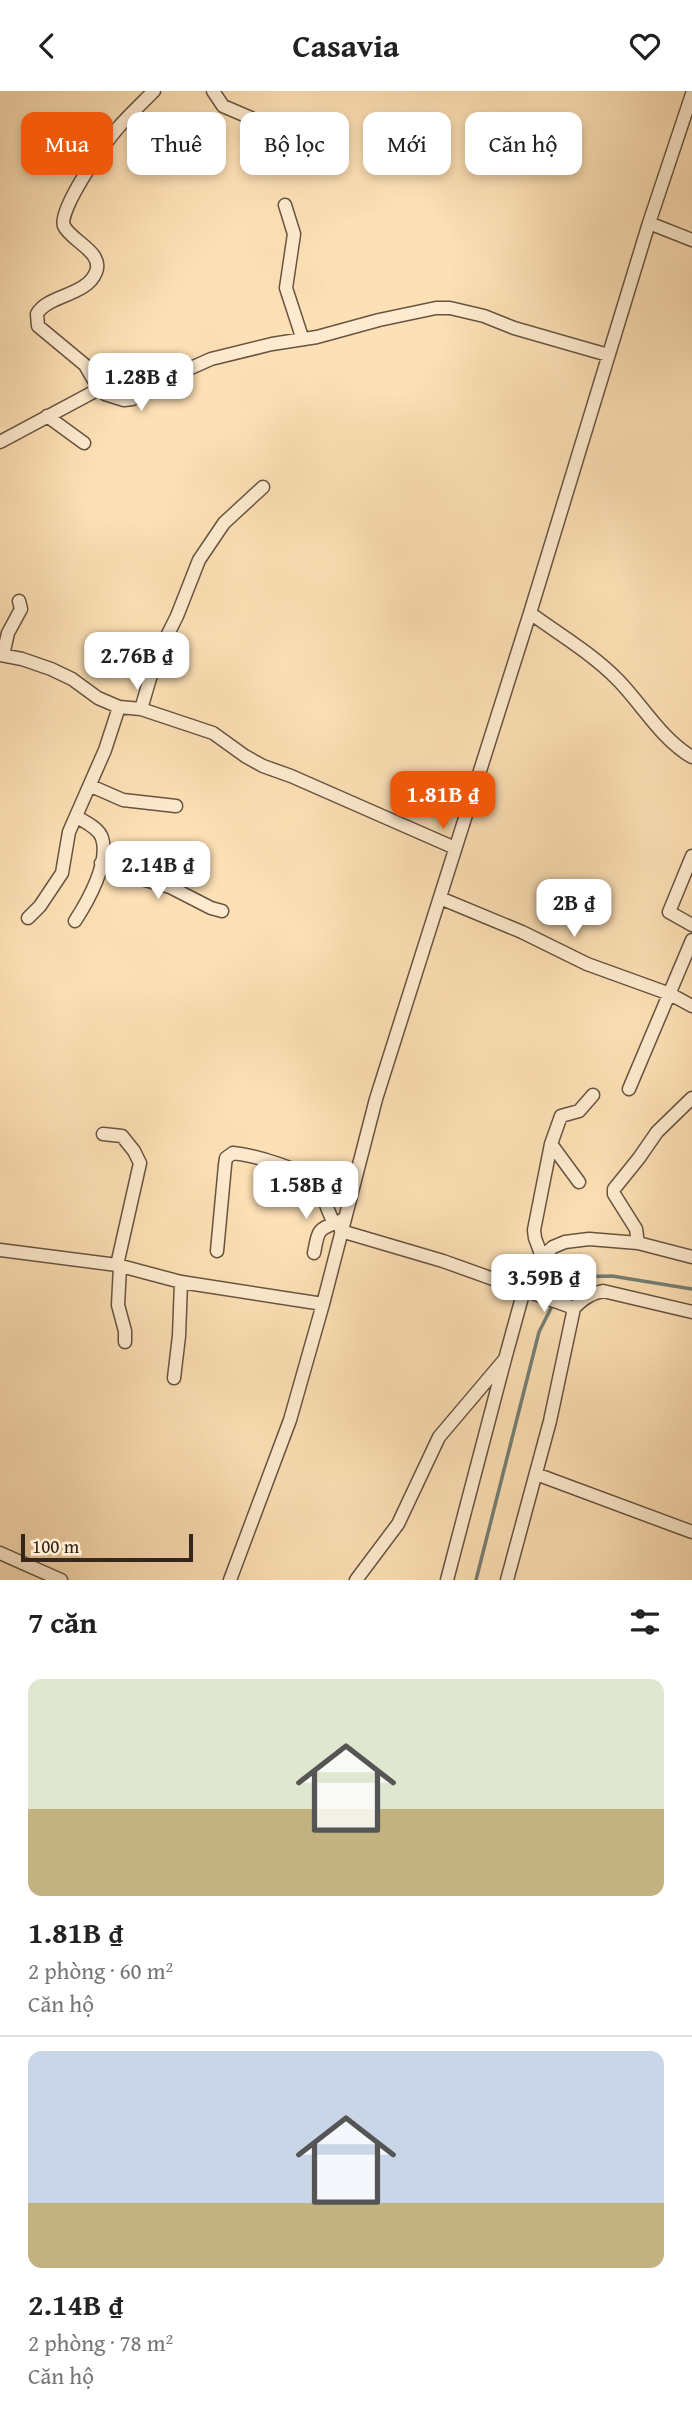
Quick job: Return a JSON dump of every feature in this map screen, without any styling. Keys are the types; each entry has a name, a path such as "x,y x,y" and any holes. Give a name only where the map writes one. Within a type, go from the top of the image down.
{"street":[{"path":"154,91 110,138 77,186 65,213 64,228 92,253 97,266 94,276 73,293 44,305 37,314 38,326 85,365 99,389 116,398 132,399 197,364 272,344 317,337 419,310 444,308 484,316 514,328 608,355"},
{"path":"213,91 223,106 240,113"},
{"path":"230,1580 290,1420 323,1304 340,1225 376,1099 530,613 649,223 692,94"},
{"path":"285,205 294,234 286,288 301,334 300,339"},
{"path":"649,223 692,240"},
{"path":"0,442 99,389"},
{"path":"47,416 84,443"},
{"path":"141,709 156,658 177,616 199,560 223,523 263,487"},
{"path":"19,601 21,609 8,633 1,655 51,669 72,679 98,698 119,707 141,709 213,733 263,766 455,848"},
{"path":"530,613 604,667 670,740 692,757"},
{"path":"28,918 40,906 62,873 69,832 91,786 119,707"},
{"path":"91,786 123,800 176,806"},
{"path":"75,921 97,881 102,837 98,831 77,817"},
{"path":"692,856 669,912 692,925"},
{"path":"101,863 131,876 170,887 222,911"},
{"path":"440,898 522,932 587,964 670,994 692,1006"},
{"path":"629,1089 692,940"},
{"path":"542,1257 534,1230 551,1145 561,1116 579,1111 593,1095"},
{"path":"638,1243 636,1229 614,1195 614,1189 657,1132 692,1098"},
{"path":"103,1134 122,1136 140,1164 119,1266 118,1305 125,1342"},
{"path":"551,1145 579,1182"},
{"path":"217,1251 226,1158 233,1153 279,1163 313,1181 340,1225"},
{"path":"314,1253 319,1230 340,1225 571,1307"},
{"path":"447,1580 505,1359 527,1290 542,1257 553,1247 572,1240 597,1239 638,1243 692,1257"},
{"path":"0,1250 119,1266 181,1282 323,1304"},
{"path":"174,1378 181,1282"},
{"path":"507,1580 550,1421 571,1307 592,1293 603,1291 692,1312"},
{"path":"356,1580 398,1524 439,1437 505,1359"},
{"path":"536,1475 692,1532"},
{"path":"0,1553 61,1580"}],"waterway":[{"path":"557,1297 568,1277 612,1276 692,1289"},
{"path":"476,1580 539,1332 553,1304"}]}
